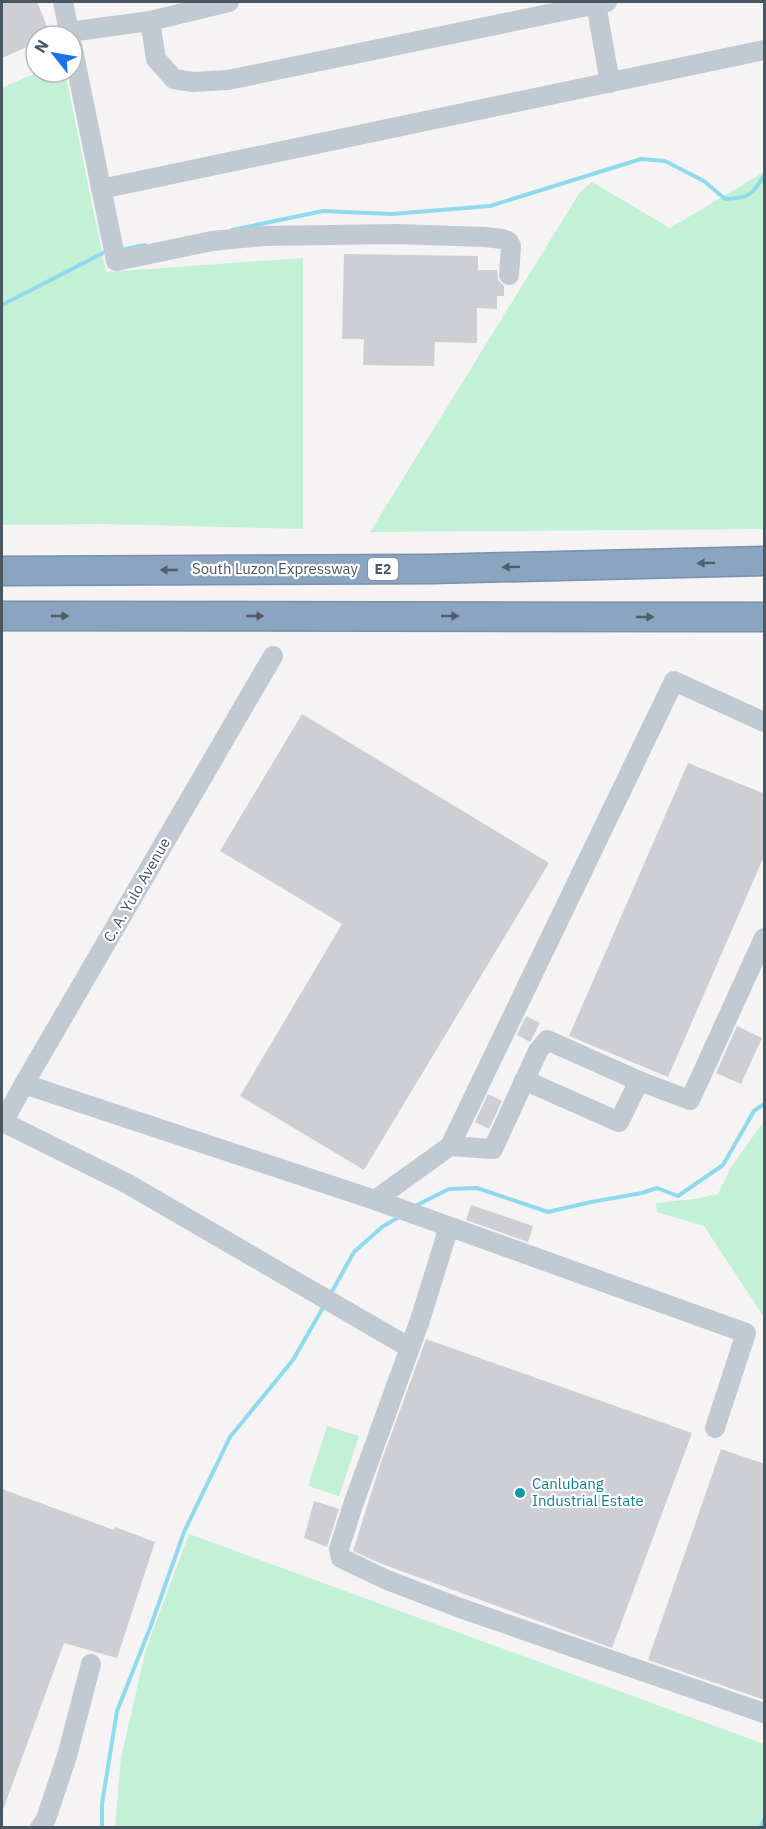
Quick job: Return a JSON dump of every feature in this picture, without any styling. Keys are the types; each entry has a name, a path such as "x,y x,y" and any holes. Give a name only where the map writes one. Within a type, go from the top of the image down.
{"highway":[{"name":"South Luzon Expressway","path":"2,571 444,568 765,561"},
{"path":"2,616 765,617"}],"street":[{"path":"63,2 68,24"},
{"path":"84,35 229,2"},
{"path":"150,21 156,59 174,79 193,82 228,80 514,11 602,3 610,83"},
{"path":"101,189 765,50"},
{"path":"80,84 116,261 212,241 263,236 396,234 485,237 508,241 511,246 509,275"},
{"name":"C. A. Yulo Avenue","path":"2,1123 273,656"},
{"path":"383,1203 450,1146 674,681 765,722"},
{"path":"450,1146 493,1149 538,1051 547,1040 639,1081 690,1100 765,938"},
{"path":"524,1080 619,1122 639,1081"},
{"path":"24,1084 383,1203 746,1332 715,1428"},
{"path":"2,1123 128,1184 410,1347"},
{"path":"449,1227 410,1347 354,1502 339,1549 342,1559 387,1580 460,1608 764,1713"},
{"path":"40,1827 46,1819 67,1756 91,1664"}],"green space":[{"path":"24,78 24,84 67,84 106,272 303,258 303,529 102,524 2,525 2,88"},
{"path":"764,172 764,529 370,532 580,192 592,182 670,228"},
{"path":"764,1121 764,1317 704,1226 657,1212 656,1203 718,1194 730,1169"},
{"path":"327,1426 359,1436 339,1496 308,1486"},
{"path":"189,1534 764,1744 764,1827 115,1827 121,1758 146,1649"}],"building":[{"path":"2,2 37,2 46,24 24,24 24,48 2,58"},
{"path":"344,254 478,256 478,270 497,270 498,280 504,286 504,296 497,296 497,309 477,308 477,343 435,342 434,366 363,365 364,339 342,339"},
{"path":"302,714 549,863 364,1170 240,1096 342,924 220,851"},
{"path":"688,763 765,794 765,854 668,1077 569,1036"},
{"path":"526,1016 540,1023 530,1042 517,1035"},
{"path":"737,1026 762,1038 741,1084 716,1073"},
{"path":"488,1094 502,1101 489,1129 475,1122"},
{"path":"471,1205 533,1226 528,1242 466,1220"},
{"name":"Canlubang Industrial Estate","path":"426,1339 692,1433 612,1648 382,1564 353,1551 380,1465"},
{"path":"721,1449 765,1464 765,1700 648,1660"},
{"path":"2,1489 114,1530 115,1527 155,1542 117,1658 64,1643 3,1810"},
{"path":"314,1501 339,1509 327,1547 304,1538"}],"waterway":[{"path":"232,230 323,211 392,214 490,206 641,159 665,161 704,181 725,199 749,195 764,176"},
{"path":"125,249 145,245"},
{"path":"2,305 103,253"},
{"path":"415,1206 449,1189 477,1188 548,1212 657,1188 678,1196 723,1165 754,1111 764,1104"},
{"path":"330,1295 354,1252 382,1227 399,1217"},
{"path":"102,1828 102,1804 117,1711 150,1628 184,1532 230,1437 293,1360 325,1304"},
{"path":"760,1828 764,1820"}],"place":[{"name":"Canlubang Industrial Estate","path":"520,1493"}]}
